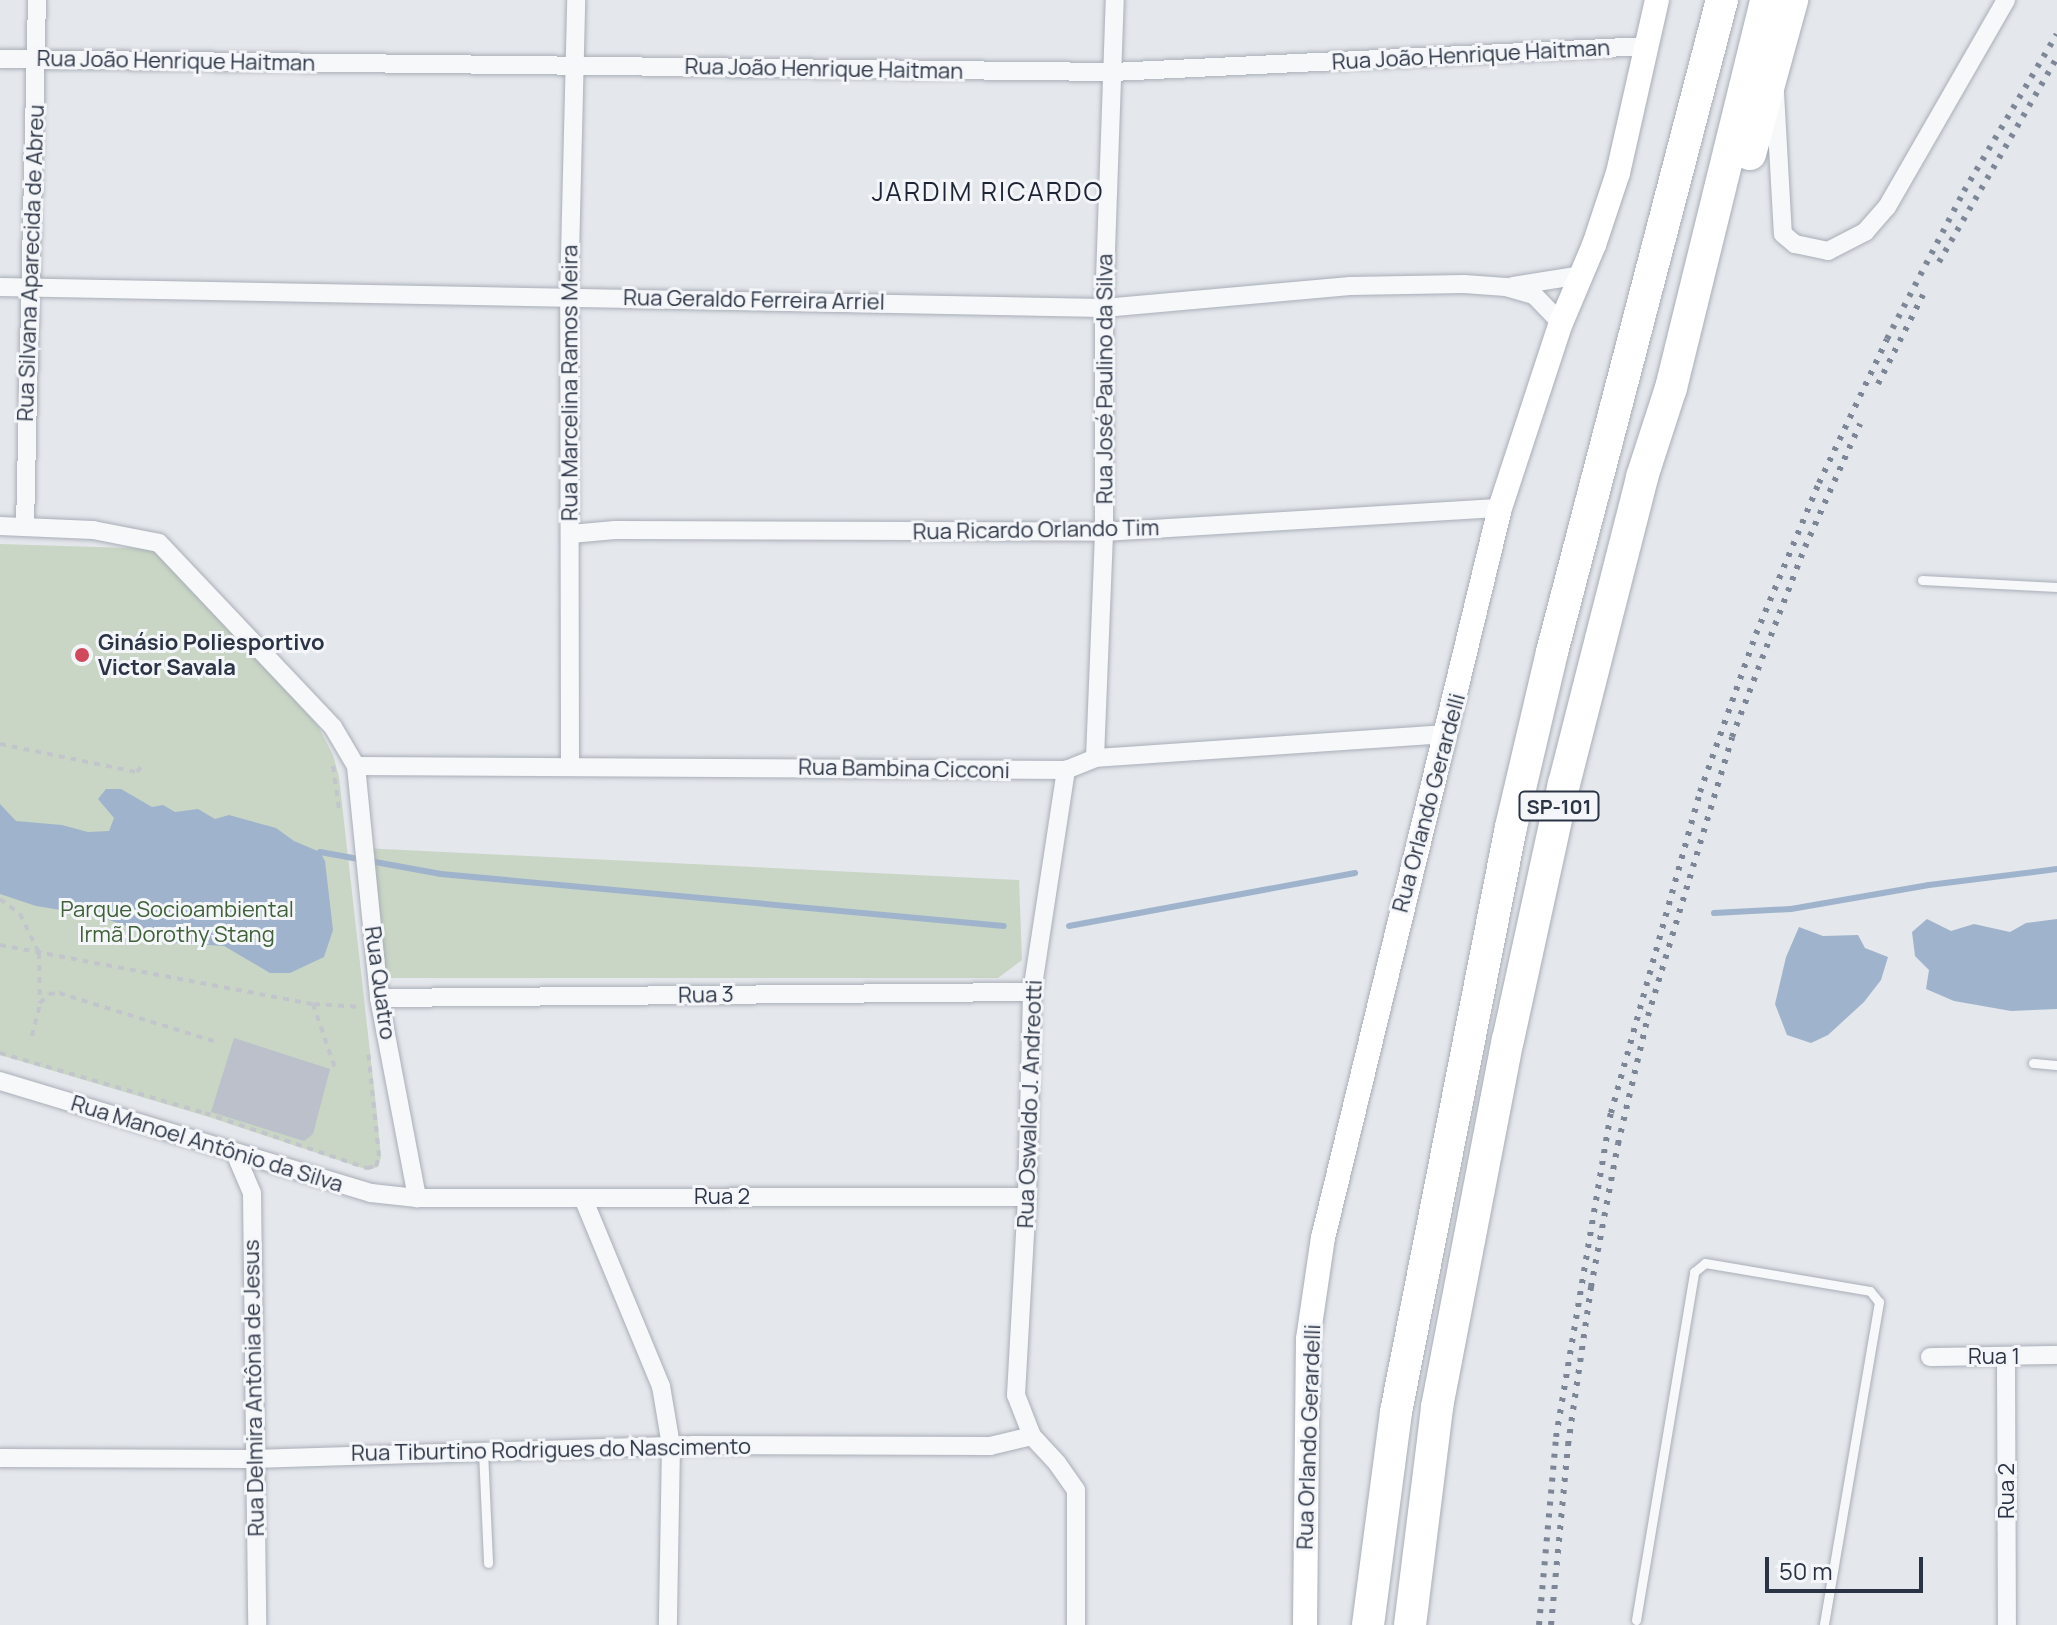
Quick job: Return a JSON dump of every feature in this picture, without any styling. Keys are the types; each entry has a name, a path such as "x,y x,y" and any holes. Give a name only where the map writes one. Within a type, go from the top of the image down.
{"highway":[{"name":"SP-101","path":"1368,1625 1396,1412 1511,827 1552,652 1722,0"},
{"name":"SP-101","path":"1410,1625 1437,1407 1508,1040 1564,784 1642,477 1671,388 1766,0"},
{"path":"1671,388 1743,180 1792,0"}],"street":[{"name":"Rua Silvana Aparecida de Abreu","path":"25,527 28,287 37,0"},
{"name":"Rua Marcelina Ramos Meira","path":"570,766 569,296 576,0"},
{"name":"Rua José Paulino da Silva","path":"1095,758 1104,532 1104,308 1115,0"},
{"name":"Rua Orlando Gerardelli","path":"1305,1625 1308,1339 1323,1238 1410,869 1448,734 1500,508 1561,323 1618,173 1657,0"},
{"path":"1774,66 1783,234 1795,244 1828,251 1865,232 1887,207 2006,0"},
{"name":"Rua João Henrique Haitman","path":"0,59 1113,72 1647,46"},
{"name":"Rua Geraldo Ferreira Arriel","path":"1506,287 1581,275"},
{"name":"Rua Geraldo Ferreira Arriel","path":"0,287 1104,308 1350,286 1464,284 1506,287 1534,295 1561,323"},
{"name":"Rua Ricardo Orlando Tim","path":"571,534 615,530 1104,532 1500,508"},
{"path":"0,526 93,530 159,543 333,727 356,766"},
{"name":"Rua Bambina Cicconi","path":"356,766 1066,770 1095,758 1448,734"},
{"name":"Rua Quatro","path":"356,766 370,995 417,1198"},
{"name":"Rua Oswaldo J. Andreotti","path":"1032,1436 1016,1395 1027,1197 1032,992 1066,770"},
{"name":"Rua 3","path":"370,995 1032,992"},
{"name":"Rua Manoel Antônio da Silva","path":"0,1081 334,1184 417,1198"},
{"name":"Rua Delmira Antônia de Jesus","path":"235,1153 252,1193 257,1625"},
{"name":"Rua 2","path":"417,1198 1027,1197"},
{"path":"583,1198 661,1386 671,1445 668,1625"},
{"name":"Rua 1","path":"1930,1357 2057,1355"},
{"name":"Rua 2","path":"2006,1358 2007,1625"},
{"path":"1032,1436 1076,1490 1076,1625"},
{"name":"Rua Tiburtino Rodrigues do Nascimento","path":"0,1458 253,1459 671,1445 990,1446 1032,1436"}],"lane":[{"path":"1922,580 2057,587"},
{"path":"2033,1063 2057,1065"},
{"path":"1636,1620 1694,1272 1705,1263 1870,1291 1879,1302 1824,1625"},
{"path":"483,1451 488,1563"}],"path":[{"path":"0,744 137,772 144,763"},
{"path":"332,761 341,824"},
{"path":"0,899 20,914 39,953 40,1003 32,1036"},
{"path":"0,945 313,1004 363,1007 370,995"},
{"path":"40,1003 49,994 59,993 216,1042"},
{"path":"313,1004 336,1071"},
{"path":"0,1053 205,1113 367,1168 376,1166 379,1156 366,1037"}],"green space":[{"name":"Parque Socioambiental Irmã Dorothy Stang","path":"0,544 162,549 318,726 333,755 339,777 376,1105 381,1157 378,1167 368,1170 209,1117 0,1055"},
{"path":"363,848 1019,880 1022,960 998,978 379,978"}],"water":[{"path":"106,789 121,789 152,807 163,805 175,812 198,809 215,819 229,815 276,828 294,841 320,852 325,861 333,930 324,957 290,973 270,973 224,946 174,943 98,916 36,906 0,894 0,804 16,821 62,825 88,832 109,831 114,818 98,799"},
{"path":"1927,919 1951,931 1974,924 2010,932 2026,923 2057,919 2057,1009 2011,1011 1954,1001 1926,989 1929,970 1915,956 1912,932"},
{"path":"1799,927 1823,936 1858,935 1865,948 1888,957 1881,980 1864,1002 1828,1035 1811,1043 1787,1035 1775,1004 1786,957"}],"building":[{"path":"234,1038 330,1069 313,1134 304,1141 211,1112"}],"waterway":[{"path":"320,852 441,874 1004,926"},
{"path":"1714,913 1791,909 1929,885 2057,869"},
{"path":"1069,926 1355,873"}],"railway":[{"path":"1539,1625 1556,1437 1611,1113 1700,792 1756,634 1819,483 1887,339 1964,191 2057,34"},
{"path":"1939,262 2057,58"},
{"path":"1878,384 1923,295"},
{"path":"1551,1625 1568,1445 1591,1287 1618,1144 1648,1016 1732,737 1805,547 1860,424"}],"place":[{"name":"Ginásio Poliesportivo Victor Savala","path":"82,655"}],"district":[{"name":"JARDIM RICARDO","path":"988,192"}]}
